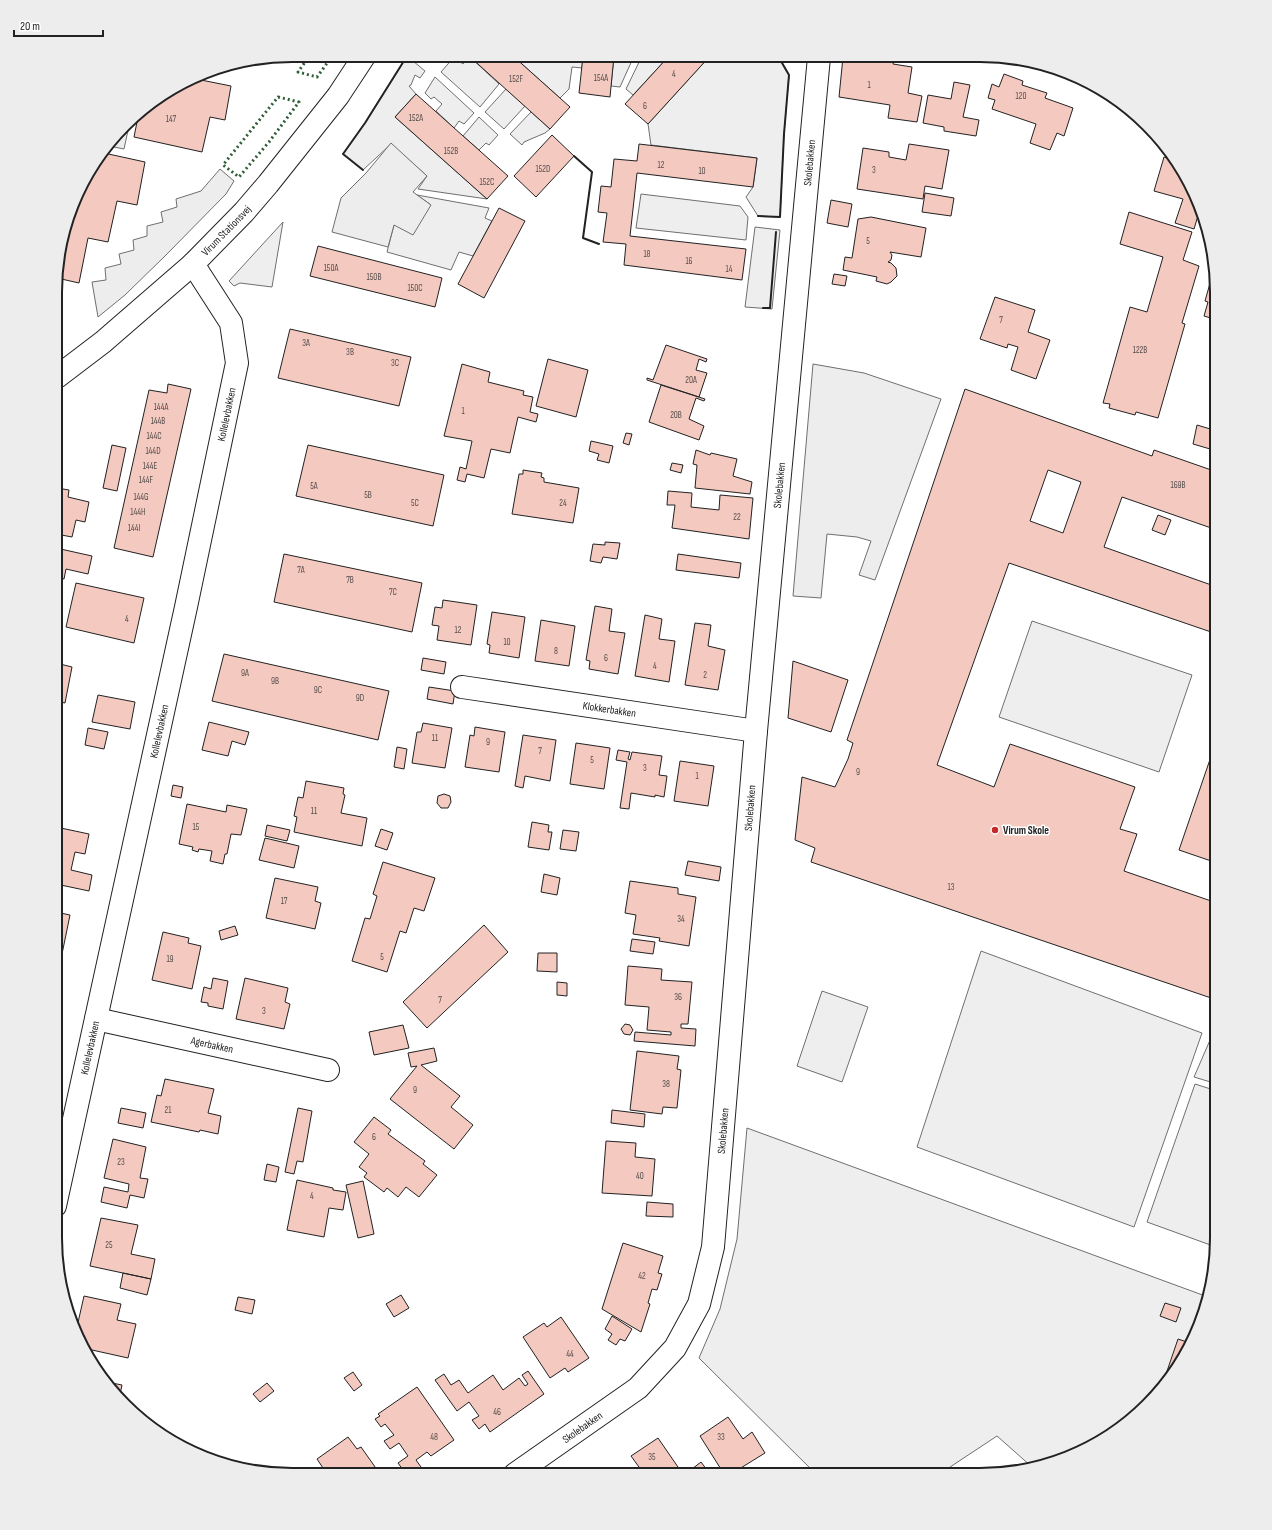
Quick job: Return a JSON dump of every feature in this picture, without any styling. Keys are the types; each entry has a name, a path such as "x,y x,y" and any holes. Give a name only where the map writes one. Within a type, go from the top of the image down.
{"street":[{"name":"Virum Stationsvej","path":"62,373 103,342 193,264 244,212 338,96 360,62"},
{"name":"Skolebakken","path":"524,1468 638,1388 675,1348 699,1304 712,1247 756,731 818,62"},
{"name":"Kollelevbakken","path":"62,1174 186,607 237,362 231,323 193,264"},
{"name":"Klokkerbakken","path":"462,687 756,731"},
{"name":"Agerbakken","path":"96,1019 328,1070"}],"shaded area":[{"path":"403,62 414,62 425,71 420,78 415,75 411,85 409,86 416,94 395,117 487,199 418,189 427,176 391,144 363,170 343,154 365,123"},
{"path":"450,62 460,62 463,64 464,62 475,62 499,84 480,107 441,72"},
{"path":"520,62 582,62 582,68 572,67 569,89 560,98"},
{"path":"613,62 631,62 620,87 611,86"},
{"path":"639,62 663,62 633,95 626,89"},
{"path":"705,62 781,62 789,75 784,134 780,217 758,216 746,197 753,187 757,158 651,145 648,124"},
{"path":"435,77 474,113 464,124 459,121 454,128 436,111 442,104 434,97 431,99 425,93"},
{"path":"506,89 525,106 504,129 485,112"},
{"path":"531,112 550,129 545,133 524,142 522,145 510,134"},
{"path":"479,117 498,135 489,145 486,143 479,150 463,136"},
{"path":"128,130 124,149 113,147"},
{"path":"391,143 427,176 413,192 431,205 413,235 394,225 388,247 332,232 341,198 366,173"},
{"path":"220,169 234,181 226,194 125,295 98,317 92,282 106,280 105,268 121,264 119,254 134,250 133,240 147,236 147,226 163,222 161,212 177,207 176,199 201,191"},
{"path":"641,194 740,206 748,217 746,240 636,228"},
{"path":"417,195 489,208 485,218 492,221 473,256 459,252 451,270 387,252 394,225 431,205"},
{"path":"283,222 272,287 240,283 234,286 229,281"},
{"path":"755,227 780,230 772,309 745,307"},
{"path":"813,364 864,373 941,399 875,580 859,575 871,541 857,537 827,534 821,598 793,596"},
{"path":"1032,621 1192,675 1159,772 999,717"},
{"path":"981,951 1202,1033 1134,1227 917,1147"},
{"path":"822,991 868,1007 842,1082 797,1066"},
{"path":"1210,1040 1210,1082 1194,1077"},
{"path":"1195,1084 1210,1089 1210,1245 1147,1222"},
{"path":"747,1128 1203,1295 1193,1326 1186,1340 1171,1366 1153,1390 1120,1421 1095,1437 1068,1451 1028,1463 997,1436 949,1468 810,1468 699,1358 720,1309 737,1239"}],"building":[{"path":"476,62 520,62 570,107 550,129"},
{"path":"582,62 613,62 610,97 579,93"},
{"path":"664,62 705,62 648,124 625,104"},
{"path":"842,62 894,62 893,64 912,67 908,93 922,96 917,122 888,118 890,105 839,97"},
{"path":"1004,74 1023,81 1022,85 1047,93 1045,98 1073,108 1064,136 1057,133 1050,150 1030,143 1036,124 992,109 995,100 988,98 992,84 999,87"},
{"path":"202,80 231,86 225,120 210,117 202,152 134,137 137,122 152,109 190,86"},
{"path":"954,82 970,85 963,117 979,120 976,136 944,131 944,127 923,123 928,95 951,99"},
{"path":"416,94 508,176 487,199 395,117"},
{"path":"552,135 574,156 536,197 514,176"},
{"path":"639,144 757,158 753,187 637,173 630,236 746,249 742,280 624,265 626,244 603,242 607,213 598,212 601,186 611,187 614,159 637,161"},
{"path":"909,144 949,150 942,189 925,186 923,199 857,189 863,148 889,152 889,157 906,160"},
{"path":"108,154 145,162 137,205 117,201 108,242 88,238 79,283 62,279 62,277 66,247 74,218 79,204 93,177"},
{"path":"1164,157 1167,158 1193,204 1198,217 1194,229 1175,223 1183,199 1154,191"},
{"path":"925,193 954,198 951,216 922,212"},
{"path":"831,200 852,204 848,227 827,223"},
{"path":"499,208 525,221 484,298 458,284"},
{"path":"1129,212 1192,232 1183,260 1199,266 1182,323 1185,324 1158,418 1136,412 1135,415 1109,408 1110,404 1103,403 1130,307 1147,312 1163,257 1120,244"},
{"path":"871,217 926,228 921,257 890,252 892,255 891,260 888,262 896,268 897,276 887,284 876,281 877,277 843,270 845,257 852,258 858,219"},
{"path":"318,246 442,278 435,307 310,276"},
{"path":"834,274 847,276 845,286 832,284"},
{"path":"1210,283 1210,318 1204,316 1208,302 1205,301"},
{"path":"995,297 1035,310 1028,332 1050,340 1036,379 1011,370 1018,347 1008,344 1007,348 980,339"},
{"path":"290,329 411,357 399,406 278,378"},
{"path":"666,345 707,359 706,362 699,359 696,370 707,373 699,397 647,380 647,378 653,380"},
{"path":"548,359 588,370 576,417 536,406"},
{"path":"462,364 490,372 488,382 524,391 523,395 533,397 530,412 538,414 536,422 518,417 510,453 491,449 484,478 467,474 465,482 457,480 460,467 466,469 472,441 444,436"},
{"path":"168,384 191,389 153,557 114,548 149,390 167,393"},
{"path":"661,385 705,399 704,401 696,398 689,419 704,426 699,440 649,422"},
{"path":"965,389 1152,456 1154,450 1210,470 1210,528 1122,497 1104,547 1210,585 1210,632 1009,563 937,765 994,787 1010,744 1135,787 1120,829 1137,834 1124,871 1210,901 1210,998 811,862 815,848 795,840 802,777 835,787 848,759 853,743 847,740","holes":["1048,470 1081,482 1063,533 1030,521"]},
{"path":"1197,425 1210,429 1210,449 1193,444"},
{"path":"626,433 632,434 629,445 623,443"},
{"path":"591,441 613,446 609,463 597,460 599,454 589,451"},
{"path":"112,445 126,448 117,491 103,488"},
{"path":"308,445 444,475 433,526 296,496"},
{"path":"696,450 710,455 711,453 737,459 733,476 752,482 750,494 695,488 697,465 693,464"},
{"path":"672,463 683,465 681,473 670,470"},
{"path":"523,470 542,473 541,477 544,478 544,482 579,488 573,523 512,514 519,474 523,474"},
{"path":"62,489 69,490 68,497 89,502 85,522 76,520 72,537 62,535"},
{"path":"668,491 692,493 691,507 719,510 720,495 753,498 749,539 672,528 675,505 667,505"},
{"path":"1158,515 1171,520 1165,535 1152,530"},
{"path":"605,542 620,543 617,559 603,557 601,563 590,561 593,544 605,545"},
{"path":"62,549 92,556 88,574 66,569 64,579 62,578"},
{"path":"284,554 422,583 412,632 274,602"},
{"path":"678,554 741,563 739,578 676,570"},
{"path":"76,583 144,598 134,643 66,627"},
{"path":"443,600 477,605 471,645 437,640 439,626 432,625 435,607 442,608"},
{"path":"595,606 612,609 609,631 625,633 618,674 589,669 590,661 586,660"},
{"path":"492,612 525,617 519,658 489,653 490,645 487,644"},
{"path":"645,615 662,619 659,639 675,641 669,682 635,676"},
{"path":"541,620 575,626 569,666 535,661"},
{"path":"695,623 711,625 708,646 725,650 718,690 685,685"},
{"path":"224,654 389,691 378,740 212,701"},
{"path":"423,658 446,662 444,674 421,670"},
{"path":"793,661 848,680 831,732 788,718"},
{"path":"62,664 72,667 65,703 62,702"},
{"path":"429,687 455,691 453,704 427,699"},
{"path":"98,695 135,702 130,729 92,722"},
{"path":"209,722 249,732 245,745 232,741 228,756 202,750"},
{"path":"423,723 452,728 445,768 412,763 417,732 421,732"},
{"path":"475,727 505,732 499,772 465,767 470,735 474,736"},
{"path":"88,728 108,732 104,749 85,745"},
{"path":"523,735 556,740 550,781 525,776 523,788 515,786"},
{"path":"576,743 610,748 604,789 570,784"},
{"path":"397,747 407,749 404,769 394,767"},
{"path":"618,750 630,752 628,759 630,760 632,752 662,756 659,775 667,776 664,797 631,793 629,809 620,808 627,762 616,760"},
{"path":"1210,759 1210,861 1179,850"},
{"path":"680,761 714,766 708,806 674,801"},
{"path":"306,781 344,788 343,794 345,795 341,813 367,818 362,846 294,832 297,817 294,816 298,797 303,798"},
{"path":"173,785 183,787 181,798 171,796"},
{"path":"444,794 450,796 451,802 448,808 441,808 437,803 438,796"},
{"path":"187,804 226,812 227,805 247,809 241,835 231,834 227,854 225,854 223,864 210,861 212,851 199,849 198,852 192,850 193,847 179,844"},
{"path":"532,822 549,825 548,832 552,832 549,850 528,847"},
{"path":"267,825 290,830 287,841 265,836"},
{"path":"62,828 89,834 85,854 75,852 71,870 92,875 89,891 62,885"},
{"path":"381,829 393,833 387,850 375,846"},
{"path":"563,830 579,832 576,851 560,849"},
{"path":"265,838 299,846 294,868 259,860"},
{"path":"688,861 721,867 719,881 685,875"},
{"path":"383,862 435,878 424,911 414,908 406,933 400,931 387,972 352,961 365,918 370,919 377,896 373,894"},
{"path":"544,874 560,878 557,895 541,892"},
{"path":"275,878 318,887 315,901 321,903 315,929 266,918"},
{"path":"630,881 678,888 678,894 696,897 689,946 659,941 660,938 633,934 636,915 625,913"},
{"path":"62,913 70,915 62,954"},
{"path":"484,925 508,952 427,1028 403,1002"},
{"path":"235,926 238,935 221,940 219,931"},
{"path":"163,932 189,938 188,943 201,946 192,989 152,980"},
{"path":"632,939 655,942 653,954 630,951"},
{"path":"538,953 557,953 557,972 537,971"},
{"path":"628,966 662,969 661,980 692,982 688,1024 681,1024 681,1028 696,1029 695,1046 634,1041 635,1032 671,1035 671,1032 647,1030 649,1007 625,1005"},
{"path":"213,978 228,981 223,1009 208,1006 208,1003 201,1002 204,987 211,989"},
{"path":"245,978 288,988 285,1002 290,1004 284,1029 236,1019"},
{"path":"557,982 567,983 567,996 557,995"},
{"path":"625,1024 630,1025 633,1030 630,1035 624,1034 621,1029"},
{"path":"403,1025 409,1048 374,1055 369,1032"},
{"path":"434,1048 437,1061 421,1065 460,1096 451,1107 473,1125 454,1149 390,1099 417,1066 411,1067 408,1053"},
{"path":"637,1051 679,1056 677,1069 681,1070 677,1108 663,1107 662,1114 630,1110"},
{"path":"165,1079 214,1089 208,1113 221,1116 218,1134 200,1130 199,1132 151,1122 157,1095 161,1096"},
{"path":"121,1108 146,1113 143,1128 118,1123"},
{"path":"298,1108 312,1111 303,1162 297,1161 294,1174 285,1172"},
{"path":"612,1110 645,1114 644,1127 611,1123"},
{"path":"374,1117 391,1130 388,1134 425,1161 423,1164 437,1175 419,1197 406,1187 398,1197 387,1188 384,1192 364,1177 367,1173 359,1167 369,1154 354,1142"},
{"path":"113,1139 146,1147 140,1178 148,1179 144,1198 130,1195 127,1208 101,1202 104,1187 128,1192 129,1184 104,1178"},
{"path":"606,1141 636,1143 635,1157 655,1159 652,1196 602,1193"},
{"path":"267,1164 279,1167 276,1182 264,1180"},
{"path":"297,1180 346,1192 343,1210 329,1208 324,1237 287,1230"},
{"path":"363,1181 374,1234 358,1238 346,1185"},
{"path":"647,1202 673,1204 673,1217 646,1216"},
{"path":"101,1218 138,1225 131,1254 155,1259 151,1279 90,1266"},
{"path":"623,1243 663,1256 658,1273 662,1274 657,1290 652,1289 648,1303 650,1304 641,1332 602,1309"},
{"path":"123,1273 151,1279 147,1295 120,1288"},
{"path":"401,1295 409,1308 394,1317 386,1304"},
{"path":"84,1296 121,1304 117,1320 136,1324 128,1358 91,1350 78,1323"},
{"path":"238,1297 255,1300 252,1314 235,1310"},
{"path":"1165,1303 1181,1308 1176,1322 1160,1316"},
{"path":"612,1316 632,1329 625,1341 620,1339 616,1345 608,1340 612,1334 605,1329"},
{"path":"561,1317 589,1358 568,1372 565,1368 550,1378 523,1337 544,1323 547,1327"},
{"path":"1178,1339 1185,1341 1179,1353 1166,1373"},
{"path":"528,1371 544,1394 490,1432 485,1424 479,1429 472,1420 479,1416 469,1402 457,1411 435,1380 444,1374 451,1385 459,1380 468,1393 493,1375 503,1390 519,1378 525,1386 528,1384 522,1375"},
{"path":"353,1372 362,1385 354,1391 344,1378"},
{"path":"113,1383 122,1385 121,1392"},
{"path":"267,1383 274,1391 260,1402 253,1394"},
{"path":"417,1387 454,1440 431,1456 427,1452 416,1460 422,1468 402,1468 398,1463 408,1456 399,1443 390,1449 384,1441 394,1435 385,1424 381,1427 375,1419 380,1416 378,1414"},
{"path":"728,1417 743,1439 752,1432 765,1453 741,1468 720,1468 700,1436"},
{"path":"348,1437 357,1449 361,1447 376,1468 323,1468 317,1459"},
{"path":"658,1438 678,1467 640,1468 631,1456"},
{"path":"701,1462 706,1468 693,1468"}],"hedge":[{"path":"305,62 298,72 317,77 328,62"},
{"path":"278,97 299,102 269,142 239,177 223,165 278,97"}],"wall":[{"path":"363,170 343,154 365,123 403,62"},
{"path":"758,216 780,217 784,134 789,75 781,62"},
{"path":"574,156 592,172 583,238 599,244"},
{"path":"763,308 770,308 776,232"}],"place":[{"name":"Virum Skole","path":"995,830"}]}
